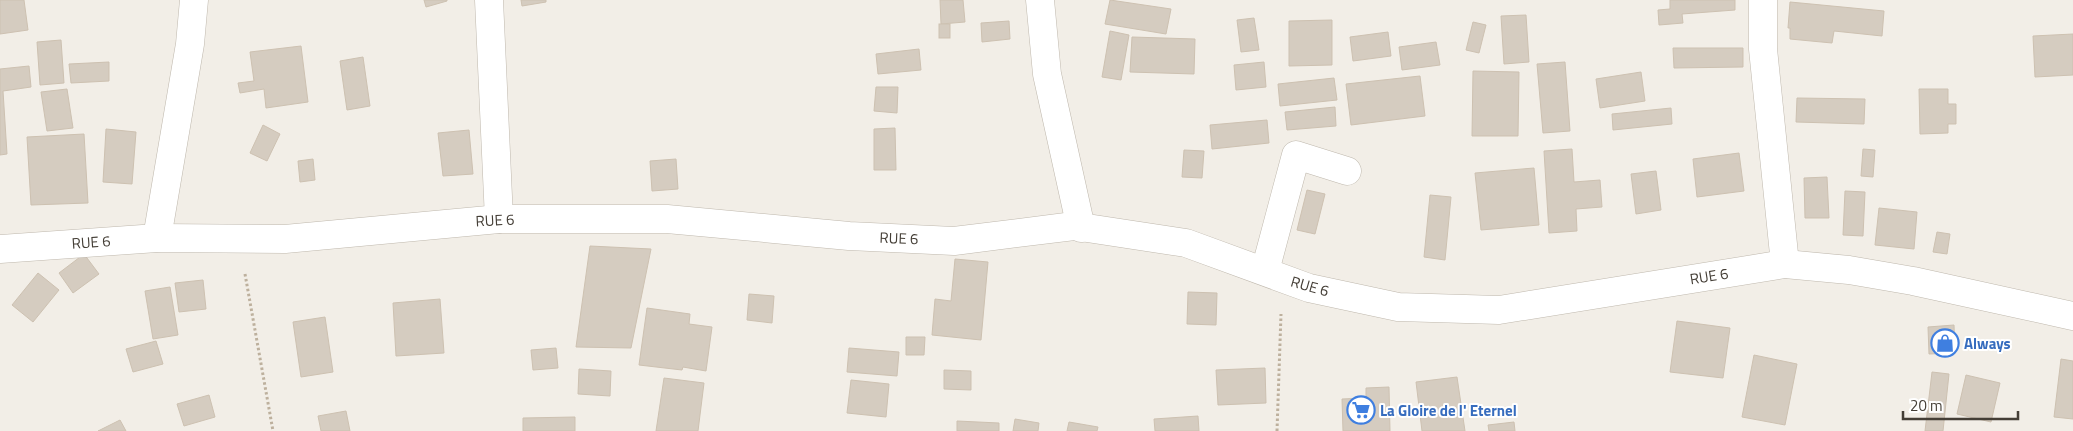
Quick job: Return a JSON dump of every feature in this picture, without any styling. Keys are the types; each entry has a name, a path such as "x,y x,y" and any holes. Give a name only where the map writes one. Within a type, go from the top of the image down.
{"street":[{"path":"157,238 190,44 194,0"},
{"path":"488,0 500,219"},
{"path":"1040,0 1047,74 1081,228"},
{"path":"1764,0 1763,49 1785,264"},
{"path":"1274,275 1296,155 1347,171"},
{"name":"RUE 6","path":"0,249 157,238 284,238 500,219 667,219 849,236 954,241 1074,226 1186,243 1309,288 1398,307 1498,310 1785,264 1849,270 1913,280 2073,316"}],"path":[{"path":"239,238 274,431"},
{"path":"1274,275 1278,431"}],"building":[{"path":"0,0 24,0 28,30 0,34"},
{"path":"424,0 447,0 447,1 426,7"},
{"path":"521,0 546,0 546,2 522,6"},
{"path":"940,0 963,0 965,22 941,24"},
{"path":"1110,0 1171,9 1166,34 1105,24"},
{"path":"1670,0 1735,0 1735,10 1682,14 1683,23 1659,25 1658,10 1670,9"},
{"path":"1790,2 1884,11 1882,36 1834,31 1832,43 1790,39 1790,28 1788,28"},
{"path":"1526,15 1529,62 1504,64 1501,16"},
{"path":"1254,18 1259,50 1241,52 1237,20"},
{"path":"1332,20 1332,65 1289,66 1289,21"},
{"path":"1009,21 1010,39 982,42 981,23"},
{"path":"1473,22 1486,25 1479,53 1466,50"},
{"path":"939,24 950,24 950,38 939,38"},
{"path":"1110,31 1129,35 1121,80 1102,77"},
{"path":"1388,32 1391,56 1353,61 1350,37"},
{"path":"2073,34 2073,75 2035,77 2033,36"},
{"path":"1132,37 1195,39 1194,74 1130,72"},
{"path":"61,40 64,83 40,85 37,42"},
{"path":"1436,42 1440,65 1402,70 1399,47"},
{"path":"301,46 308,102 266,108 264,89 240,93 238,83 254,81 250,52"},
{"path":"1673,48 1743,48 1743,67 1674,68"},
{"path":"919,49 921,70 878,74 876,54"},
{"path":"363,57 370,106 347,110 340,61"},
{"path":"109,62 109,81 71,83 69,64"},
{"path":"1264,62 1266,87 1236,90 1234,65"},
{"path":"1565,62 1570,131 1543,133 1537,64"},
{"path":"29,66 31,87 3,91 7,154 0,155 0,69"},
{"path":"1473,71 1519,72 1518,136 1472,136"},
{"path":"1641,72 1645,101 1600,108 1596,79"},
{"path":"1420,76 1425,116 1351,125 1346,84"},
{"path":"1334,78 1337,100 1280,106 1278,84"},
{"path":"876,87 898,87 897,113 874,111"},
{"path":"67,89 73,128 47,131 41,92"},
{"path":"1919,89 1948,89 1948,104 1956,104 1956,124 1948,124 1948,133 1920,134"},
{"path":"1797,98 1865,99 1864,124 1796,122"},
{"path":"1335,107 1336,126 1287,130 1285,112"},
{"path":"1671,108 1672,124 1613,130 1612,114"},
{"path":"1267,120 1269,143 1212,149 1210,125"},
{"path":"263,125 280,134 267,161 250,153"},
{"path":"895,128 896,170 874,170 874,129"},
{"path":"106,129 136,132 132,184 103,182"},
{"path":"469,130 473,174 443,176 438,133"},
{"path":"84,134 88,203 31,205 27,137"},
{"path":"1572,149 1574,182 1600,180 1602,207 1576,209 1577,231 1549,233 1544,151"},
{"path":"1863,149 1875,150 1873,177 1861,176"},
{"path":"1184,150 1204,151 1202,178 1182,177"},
{"path":"1739,153 1744,191 1697,197 1693,159"},
{"path":"313,159 315,180 300,182 298,161"},
{"path":"676,159 678,189 652,191 650,161"},
{"path":"1534,168 1539,225 1481,230 1475,173"},
{"path":"1656,171 1661,210 1636,214 1631,174"},
{"path":"1827,177 1829,218 1805,218 1804,178"},
{"path":"1307,190 1325,194 1315,234 1297,230"},
{"path":"1845,191 1865,192 1863,236 1843,235"},
{"path":"1430,195 1451,197 1445,260 1424,257"},
{"path":"1879,208 1917,212 1914,249 1875,245"},
{"path":"1937,232 1950,234 1947,254 1933,252"},
{"path":"590,246 651,249 631,348 576,347"},
{"path":"84,254 99,274 73,293 59,273"},
{"path":"955,259 988,262 981,340 932,335 935,299 951,301"},
{"path":"38,273 59,290 33,322 12,305"},
{"path":"203,280 206,309 179,312 175,283"},
{"path":"170,287 178,335 153,339 145,291"},
{"path":"1188,292 1217,293 1216,325 1187,324"},
{"path":"749,294 774,296 772,323 747,320"},
{"path":"440,299 444,353 396,356 393,303"},
{"path":"647,308 690,314 689,324 712,327 706,371 683,367 682,370 639,365"},
{"path":"325,317 333,372 301,377 293,322"},
{"path":"1677,321 1730,328 1723,378 1670,372"},
{"path":"1954,325 1955,353 1929,354 1928,327"},
{"path":"906,337 925,337 924,355 906,355"},
{"path":"156,341 163,364 133,372 126,349"},
{"path":"556,348 558,368 533,370 531,350"},
{"path":"849,348 899,352 897,376 847,372"},
{"path":"1754,355 1797,364 1785,425 1742,417"},
{"path":"2061,359 2073,361 2073,419 2054,417"},
{"path":"1265,368 1266,403 1218,405 1216,370"},
{"path":"579,369 611,371 610,396 578,394"},
{"path":"944,370 971,371 971,390 944,389"},
{"path":"1932,372 1949,374 1943,431 1925,431"},
{"path":"1966,375 2000,383 1991,422 1957,414"},
{"path":"1457,377 1465,431 1422,431 1416,382"},
{"path":"664,378 704,383 698,431 656,431"},
{"path":"851,380 889,384 886,417 847,413"},
{"path":"1389,387 1390,431 1343,431 1342,399 1366,398 1366,388"},
{"path":"209,395 215,417 184,426 177,404"},
{"path":"346,411 350,431 321,431 318,416"},
{"path":"1198,416 1199,431 1155,431 1154,419"},
{"path":"575,417 575,431 523,431 523,418"},
{"path":"1015,419 1039,423 1038,431 1013,431"},
{"path":"120,420 126,431 98,431"},
{"path":"957,421 999,423 999,431 957,431"},
{"path":"1069,422 1098,427 1097,431 1067,431"},
{"path":"1514,422 1515,431 1489,431 1488,425"}],"place":[{"name":"Always","path":"1945,343"},
{"name":"La Gloire de l' Eternel","path":"1361,410"}]}
